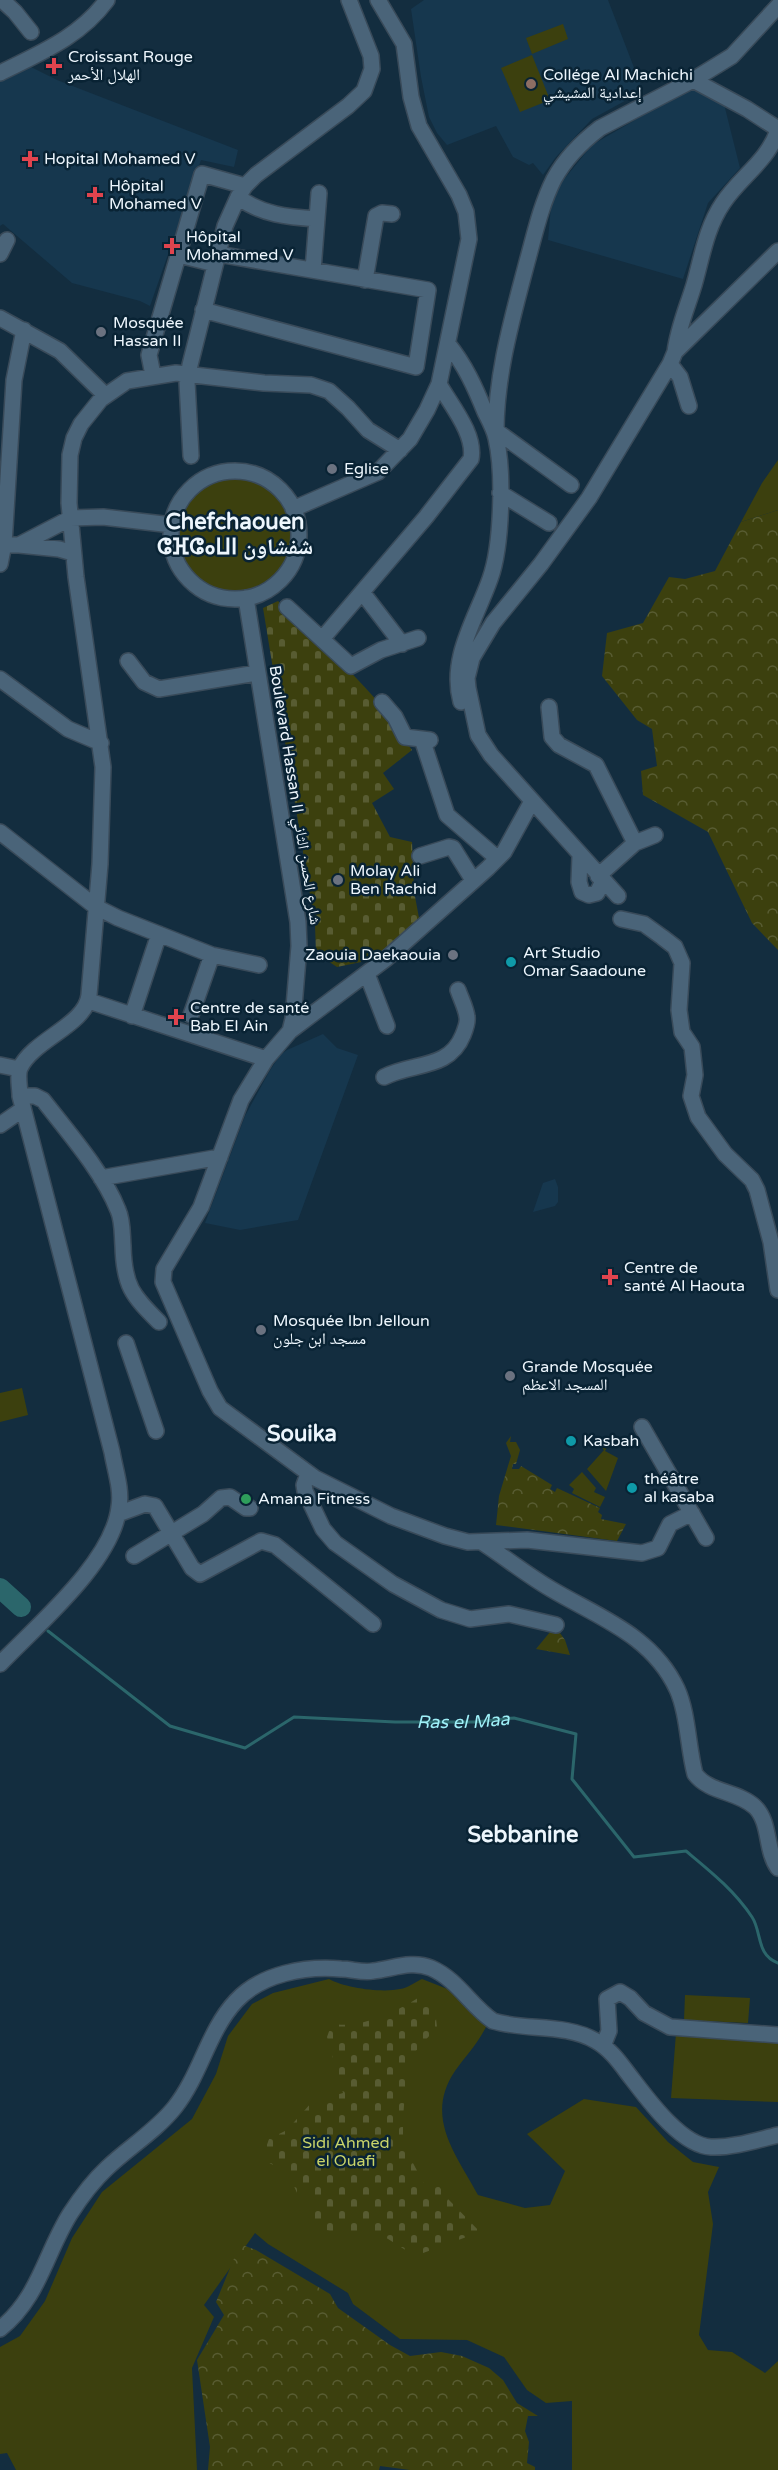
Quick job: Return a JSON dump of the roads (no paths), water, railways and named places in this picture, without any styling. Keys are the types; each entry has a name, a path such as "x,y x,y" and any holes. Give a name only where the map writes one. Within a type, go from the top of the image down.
{"street":[{"path":"2,0 31,32"},
{"path":"0,73 54,47 91,20 107,0"},
{"path":"191,456 188,375 225,226 241,191 348,106 364,91 372,69 371,56 349,0"},
{"path":"293,509 378,472 400,450 427,410 438,384 448,344 467,249 469,226 459,195 419,126 411,97 404,45 378,0"},
{"path":"618,896 491,755 468,722 456,681 457,666 464,642 491,576 500,521 496,434 498,383 506,340 543,202 555,176 586,138 600,128 693,80 732,56 778,6"},
{"path":"689,406 673,358 681,320 695,282 709,227 726,197 765,156 778,129 747,109 693,80"},
{"path":"153,375 149,355 201,174 241,191 256,210 288,217 317,219"},
{"path":"313,270 319,193"},
{"path":"364,280 376,216 382,213 392,214"},
{"path":"0,254 7,240"},
{"path":"478,735 466,678 472,658 493,623 590,498 673,358 778,251"},
{"path":"178,255 313,270 428,290 416,367 203,310"},
{"path":"0,318 60,351 105,396"},
{"path":"0,564 8,545 14,380 24,330"},
{"path":"448,344 470,374 496,434 571,485"},
{"path":"0,1664 85,1576 109,1541 118,1514 119,1490 112,1452 21,1103 19,1070 37,1046 82,1012 89,1001 102,812 101,743 73,553 70,466 74,438 81,424 105,396 127,381 153,375 188,375 311,385 329,391 368,430 400,450"},
{"path":"322,639 426,517 471,459 472,449 467,434 438,384"},
{"path":"236,471 260,476 279,489 293,509 298,535 293,561 278,582 267,590 246,598 210,594 188,578 174,553 172,525 179,504 193,486 213,474 236,471"},
{"path":"500,493 549,523"},
{"path":"8,545 71,518 103,517 172,525"},
{"path":"8,545 59,549 73,553"},
{"path":"362,592 402,644"},
{"name":"Boulevard Hassan II شارع الحسن الثاني","path":"246,598 298,922 299,946 290,1031"},
{"path":"287,607 351,666 381,650 418,638"},
{"path":"128,662 144,682 159,689 257,674"},
{"path":"0,680 68,729 101,743"},
{"path":"382,702 395,717 405,737 426,740 447,815 497,858"},
{"path":"549,707 552,737 559,745 596,765 635,843"},
{"path":"532,801 504,852 408,941 290,1031 266,1059 242,1100 201,1207 164,1269 163,1282 210,1391 220,1408 308,1474 391,1516 468,1542 483,1543 494,1539 527,1540 642,1553 658,1548 666,1529 678,1519 692,1513"},
{"path":"0,832 96,907 212,955 259,965"},
{"path":"580,856 579,882 582,891 589,895 597,893 601,878 635,843 655,835"},
{"path":"420,856 449,847 453,848 473,880"},
{"path":"621,919 644,924 675,947 682,963 679,1011 682,1032 692,1047 695,1075 691,1096 698,1117 725,1154 752,1180 757,1190 771,1242 778,1290"},
{"path":"132,1016 159,934"},
{"path":"191,1015 212,955"},
{"path":"367,974 387,1026"},
{"path":"384,1077 443,1059 453,1051 461,1039 468,1018 458,990"},
{"path":"89,1001 266,1059"},
{"path":"0,1065 19,1070"},
{"path":"0,1125 21,1103 35,1096 43,1100 101,1178 119,1210 123,1264 128,1285 137,1299 159,1322"},
{"path":"101,1178 220,1156"},
{"path":"126,1343 156,1431"},
{"path":"642,1427 706,1538"},
{"path":"308,1474 304,1485 305,1491 323,1529 334,1543 393,1584 441,1610 470,1619 509,1614 556,1625"},
{"path":"134,1556 173,1534 223,1497 230,1497 246,1508 250,1508"},
{"path":"118,1514 145,1504 152,1504 159,1509 192,1568 200,1574 261,1541 268,1542 373,1624"},
{"path":"483,1543 553,1590 620,1626 656,1655 678,1691 695,1774 701,1782 736,1796 755,1807 764,1824 770,1851 778,1868"},
{"path":"0,2329 24,2307 69,2215 86,2189 175,2108 190,2085 219,2022 237,1999 273,1977 298,1969 373,1971 411,1965 429,1967 458,1987 493,2021 576,2034 594,2040 603,2046 662,2115 696,2144 720,2147 778,2135"},
{"path":"603,2046 609,2031 607,1999 620,1992 630,1998 644,2013 670,2027 778,2035"}],"waterway":[{"name":"Ras el Maa","path":"0,1588 21,1607"},
{"name":"Ras el Maa","path":"48,1631 170,1726 245,1748 294,1717 395,1722 475,1722 514,1718 576,1734 572,1779 634,1857 686,1851 721,1881 745,1907 755,1923 766,1955 778,1963"}],"place":[{"name":"Croissant Rouge الهلال الأحمر","path":"54,66"},
{"name":"Collége Al Machichi إعدادية المشيشي","path":"531,84"},
{"name":"Hopital Mohamed V","path":"30,159"},
{"name":"Hôpital Mohamed V","path":"95,195"},
{"name":"Hôpital Mohammed V","path":"172,246"},
{"name":"Mosquée Hassan II","path":"101,332"},
{"name":"Eglise","path":"332,469"},
{"name":"Molay Ali Ben Rachid","path":"338,880"},
{"name":"Zaouia Daekaouia","path":"453,955"},
{"name":"Art Studio Omar Saadoune","path":"511,962"},
{"name":"Centre de santé Bab El Ain","path":"176,1017"},
{"name":"Centre de santé Al Haouta","path":"610,1277"},
{"name":"Mosquée Ibn Jelloun مسجد ابن جلون","path":"261,1330"},
{"name":"Grande Mosquée المسجد الاعظم","path":"510,1376"},
{"name":"Kasbah","path":"571,1441"},
{"name":"théâtre al kasaba","path":"632,1488"},
{"name":"Amana Fitness","path":"246,1499"}],"district":[{"name":"Chefchaouen ⵛⴼⵛⴰⵡⵏ شفشاون","path":"235,534"},
{"name":"Souika","path":"302,1434"},
{"name":"Sebbanine","path":"523,1835"}],"park label":[{"name":"Sidi Ahmed el Ouafi","path":"346,2152"}]}
